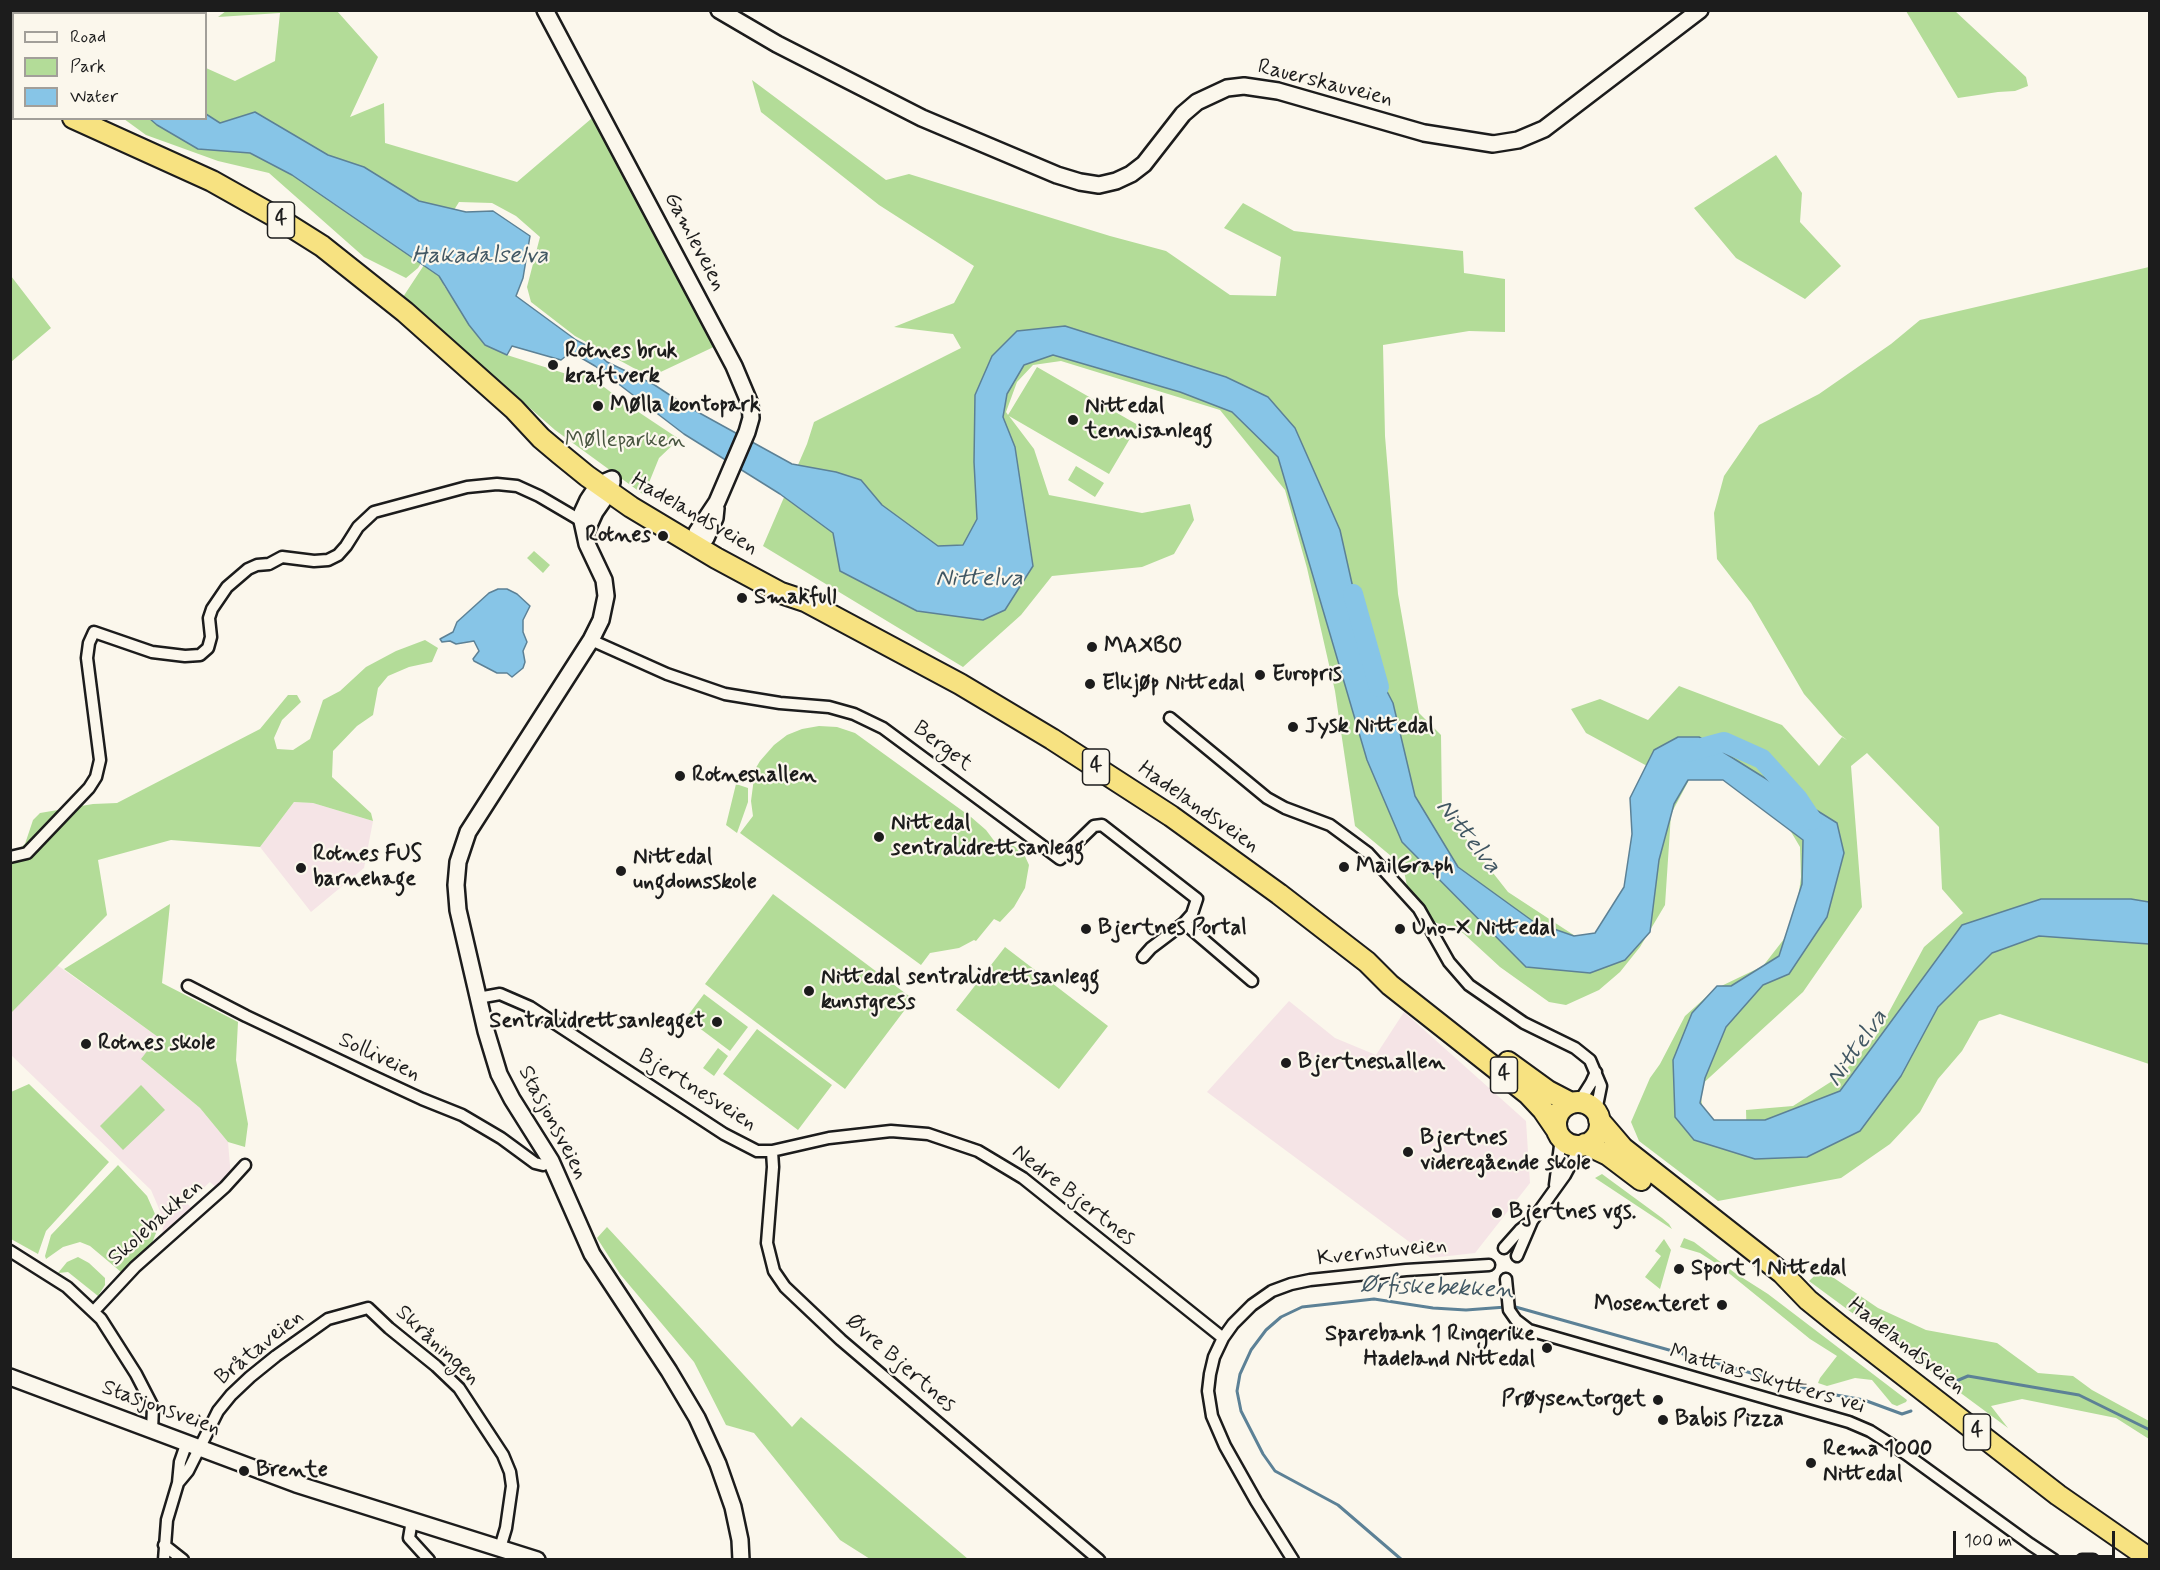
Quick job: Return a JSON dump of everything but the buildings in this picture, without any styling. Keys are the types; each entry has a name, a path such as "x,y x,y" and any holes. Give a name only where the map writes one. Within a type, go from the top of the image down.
{"highway":[{"name":"Hadelandsveien","path":"78,120 173,161 306,235 397,304 514,409 548,431 607,485 784,584 805,601 960,684 1110,776 1224,854 1367,962 1390,985 1534,1100 1559,1133"},
{"name":"Hadelandsveien","path":"1367,962 1401,979 1538,1084 1586,1109 1623,1148 1782,1273 1808,1300"},
{"path":"1559,1133 1556,1120 1560,1111 1586,1109 1599,1129 1595,1137 1583,1145"},
{"name":"4","path":"1559,1133 1568,1143 1583,1145"},
{"name":"Hadelandsveien","path":"1583,1145 1601,1151 1618,1162 1777,1282 1808,1300 2065,1500 2150,1559"}],"main road":[{"name":"Gamleveien","path":"545,10 734,366 750,404 751,418 717,502 715,518 700,539"},
{"name":"Rauerskauveien","path":"719,10 795,53 922,118 1057,175 1080,182 1099,184 1116,181 1131,174 1144,164 1183,114 1197,102 1227,88 1244,86 1278,91 1424,133 1492,144 1518,141 1544,129 1700,10"},
{"path":"585,527 585,505 607,485"},
{"name":"Stasjonsveien","path":"585,527 589,549 601,571 606,588 603,611 591,640 468,832 460,852 456,885 458,910 490,1047 500,1074 512,1099 551,1161 592,1254 671,1374 707,1438 735,1515 741,1560"},
{"name":"Stasjonsveien","path":"10,1377 296,1484 537,1560"}],"street":[{"path":"10,857 27,853 89,788 96,777 100,760 87,658 89,643 94,632 152,652 185,656 200,655 208,648 211,637 209,618 212,609 227,587 248,569 257,565 269,564 282,557 314,561 328,560 338,555 358,527 375,512 467,487 497,483 517,486 585,527"},
{"name":"Berget","path":"591,640 667,674 725,694 780,703 829,707 854,714 883,728 1060,859 1094,826 1102,825 1197,899 1192,914 1184,923 1151,948 1143,957"},
{"path":"1170,718 1267,798 1295,812 1330,825 1359,845 1419,909 1449,962 1469,985 1524,1023 1581,1052 1590,1060 1601,1086 1586,1109"},
{"path":"1184,923 1252,981"},
{"name":"Solliveien","path":"188,986 347,1065 462,1115 501,1138 535,1163 543,1165 551,1161"},
{"name":"Bjertnesveien","path":"478,998 500,994 524,1004 734,1140 757,1151 772,1151"},
{"path":"1586,1109 1589,1087 1596,1072"},
{"name":"Nedre Bjertnes","path":"772,1151 829,1138 891,1131 928,1134 978,1151 1009,1168 1039,1190 1223,1338"},
{"path":"1555,1186 1559,1133"},
{"path":"1517,1256 1532,1221 1583,1145"},
{"name":"Øvre Bjertnes","path":"772,1151 773,1167 767,1234 771,1263 778,1279 799,1302 841,1340 1099,1560"},
{"name":"Skolebakken","path":"94,1311 135,1267 225,1187 245,1165"},
{"path":"1504,1248 1520,1230 1532,1221"},
{"path":"10,1251 60,1281 94,1311 106,1326 136,1374 153,1407 152,1430"},
{"name":"Kvernstuveien","path":"1293,1560 1251,1491 1212,1416 1208,1391 1210,1374 1214,1357 1223,1338 1252,1305 1272,1291 1291,1284 1394,1271 1489,1265"},
{"name":"Mattias Skytters vei","path":"1506,1279 1507,1298 1513,1316 1525,1328 1545,1336 1850,1422 1870,1431 1906,1454 2054,1560"},
{"name":"Bråtaveien","path":"164,1560 167,1520 178,1483 188,1471 193,1445 224,1403 250,1377 276,1356 328,1319 368,1308"},
{"name":"Skråningen","path":"368,1308 459,1388 503,1455 510,1472 512,1486 506,1528 500,1548"},
{"path":"412,1520 409,1538 429,1560"},
{"path":"164,1545 183,1560"},
{"path":"2082,1560 2093,1560"}],"shaded area":[{"path":"294,802 313,803 373,821 364,868 311,912 260,847"},
{"path":"57,965 158,1037 142,1060 200,1108 228,1142 231,1177 219,1190 210,1182 187,1203 194,1211 162,1236 163,1225 160,1211 151,1190 11,1055 10,1013"},
{"name":"Bjertnes videregående skole","path":"1289,1001 1335,1038 1376,1055 1404,1012 1526,1121 1530,1183 1475,1253 1431,1258 1207,1092"}],"green space":[{"path":"226,11 337,11 378,57 350,117 384,103 385,143 517,182 598,113 720,344 650,377 575,336 531,302 527,287 540,237 516,216 492,203 459,202 418,268 406,278 364,257 269,173 218,161 146,135 125,120 207,120 207,68 235,81 275,61 280,13 218,17"},
{"path":"1906,11 1955,11 2026,77 2028,86 2015,91 1958,98"},
{"path":"752,80 886,180 909,174 1166,251 1230,295 1276,296 1281,257 1224,228 1243,203 1294,231 1463,251 1464,273 1505,279 1505,332 1469,331 1383,345 1385,436 1398,594 1419,713 1441,735 1442,808 1508,892 1592,947 1635,912 1649,767 1586,733 1571,709 1600,699 1648,720 1679,686 1782,725 1819,766 1842,737 1847,740 1804,694 1751,603 1717,559 1714,513 1724,476 1759,425 1819,394 1891,344 1920,320 2149,267 2149,1064 2000,1014 1979,1021 1962,1051 1938,1079 1920,1112 1890,1144 1841,1178 1718,1201 1639,1141 1631,1122 1650,1078 1660,1064 1685,1016 1715,989 1763,966 1784,939 1796,914 1801,877 1800,847 1787,825 1727,775 1689,780 1671,814 1665,905 1640,947 1620,972 1599,990 1566,1005 1549,1002 1500,967 1463,933 1424,918 1407,886 1403,866 1355,826 1335,691 1307,568 1285,490 1220,410 1061,361 1033,365 1017,382 1006,412 1008,415 1037,367 1138,425 1109,474 1009,416 1034,449 1049,495 1142,513 1190,504 1194,520 1174,554 1142,567 1052,576 1021,615 963,667 763,546 807,444 814,422 961,348 953,334 894,327 954,303 974,266 879,205 761,112","holes":["1867,753 1939,827 1942,889 1963,913 1924,947 1876,1036 1840,1076 1793,1106 1746,1110 1747,1144 1707,1132 1699,1087 1803,992 1862,907 1851,766"]},
{"path":"1776,155 1802,193 1800,222 1841,266 1805,299 1736,258 1694,208"},
{"name":"Mølleparken","path":"428,259 441,270 444,286 485,345 507,355 576,377 583,371 625,403 679,439 659,458 644,495 555,430 403,297"},
{"path":"11,276 51,328 10,362"},
{"path":"1076,466 1104,483 1095,497 1068,480"},
{"path":"534,551 550,565 543,573 527,558"},
{"path":"425,640 438,648 432,662 409,667 388,676 378,688 373,715 357,726 333,751 332,777 371,813 373,821 313,803 294,802 260,847 171,840 98,860 107,915 11,1013 11,855 25,844 33,820 40,813 93,804 117,803 260,729 288,695 297,695 301,702 282,720 274,738 277,749 293,750 310,739 323,700 340,691 366,667 396,651"},
{"path":"819,726 837,727 855,733 971,817 986,830 998,846 1010,843 1024,854 1029,865 1025,888 1014,907 1000,922 994,919 976,941 959,948 930,953 921,965 740,833 753,816 751,801 754,778 751,776 760,761 774,745 787,735"},
{"path":"736,784 748,788 748,802 737,833 726,825"},
{"name":"Nittedal sentralidrettsanlegg kunstgress","path":"773,894 913,999 845,1089 705,984"},
{"path":"170,904 162,983 238,1022 236,1060 248,1124 245,1147 228,1142 200,1108 141,1059 158,1037 64,969"},
{"path":"1005,947 1108,1026 1059,1089 956,1010"},
{"name":"Sentralidrettsanlegget","path":"704,994 748,1027 730,1051 686,1018"},
{"path":"757,1029 832,1085 798,1130 723,1074"},
{"path":"718,1048 728,1056 714,1076 703,1068"},
{"path":"29,1084 109,1162 46,1231 38,1254 11,1239 11,1092"},
{"path":"141,1085 165,1110 123,1150 100,1126"},
{"path":"118,1165 147,1196 155,1214 156,1233 150,1248 121,1272 90,1246 80,1242 63,1247 46,1259 51,1235"},
{"path":"1602,1174 1662,1218 1672,1229 1595,1178"},
{"path":"607,1227 792,1427 801,1417 968,1559 870,1559 840,1540 754,1433 726,1425 694,1362 620,1274 597,1238"},
{"path":"1684,1238 1694,1242 1768,1294 1907,1400 1906,1402 1897,1406 1892,1404 1872,1380 1855,1378 1827,1386 1818,1383 1837,1356 1810,1339 1720,1266 1700,1253 1680,1247"},
{"path":"1664,1239 1671,1250 1660,1289 1645,1277 1661,1256 1655,1251"},
{"path":"78,1257 89,1263 105,1278 105,1285 98,1296 68,1272 58,1273 67,1262"},
{"path":"1825,1266 1831,1276 1878,1308 1926,1330 1997,1343 2038,1373 2073,1376 2092,1390 2149,1421 2149,1439 2116,1418 2022,1399 1991,1406 2008,1428 1809,1281"}],"water":[{"name":"Nittelva","path":"255,112 328,155 364,167 419,201 466,212 493,211 530,236 523,278 516,296 576,340 593,349 607,362 653,384 685,405 792,464 836,472 861,480 882,505 938,546 963,545 977,519 974,462 975,395 992,356 1017,331 1065,326 1226,377 1268,397 1295,428 1340,530 1368,655 1393,703 1415,796 1458,867 1534,922 1574,936 1595,933 1624,887 1632,834 1630,798 1654,750 1678,737 1699,737 1837,823 1844,853 1827,917 1789,974 1763,985 1726,1027 1705,1078 1700,1103 1714,1120 1765,1120 1840,1091 1962,925 2041,899 2131,899 2149,902 2149,944 2039,936 1992,953 1938,1007 1901,1076 1860,1131 1807,1157 1755,1159 1694,1140 1675,1117 1673,1060 1692,1013 1717,986 1731,986 1779,956 1802,884 1803,840 1723,780 1688,780 1674,804 1659,860 1650,932 1625,960 1590,973 1526,967 1402,842 1367,760 1278,457 1232,412 1180,392 1053,355 1024,365 1007,394 1003,417 1015,447 1033,566 1005,610 983,620 917,611 840,571 833,533 780,494 684,434 595,366 571,352 561,360 512,346 507,355 485,345 469,325 439,276 292,175 250,153 198,149 151,120 207,120 207,115 220,123"},
{"path":"498,589 507,589 517,594 530,606 523,620 523,632 527,642 523,651 525,662 523,668 512,677 507,673 497,673 474,661 479,651 474,641 456,644 450,641 442,642 440,639 453,632 457,622 489,593"}],"waterway":[{"name":"Nittelva","path":"1353,594 1379,687"},
{"name":"Nittelva","path":"1687,752 1724,742 1762,759 1798,799 1812,820"},
{"name":"Ørfiskebekken","path":"1402,1560 1338,1505 1275,1471 1263,1454 1241,1411 1237,1391 1240,1374 1251,1350 1266,1330 1281,1317 1302,1307 1374,1299 1433,1308 1466,1310 1506,1307"},
{"name":"Ørfiskebekken","path":"1512,1306 1819,1392 1864,1400 1902,1414 1911,1411"},
{"name":"Ørfiskebekken","path":"1947,1385 1968,1376 2079,1395 2150,1430"}],"place":[{"name":"Rotnes bruk kraftverk","path":"553,365"},
{"name":"Mølla kontopark","path":"598,406"},
{"name":"Nittedal tennisanlegg","path":"1073,420"},
{"name":"Rotnes","path":"663,536"},
{"name":"Smakfull","path":"742,598"},
{"name":"MAXBO","path":"1092,647"},
{"name":"Europris","path":"1260,675"},
{"name":"Elkjøp Nittedal","path":"1090,684"},
{"name":"Jysk Nittedal","path":"1293,727"},
{"name":"Rotneshallen","path":"680,776"},
{"name":"Nittedal sentralidrettsanlegg","path":"879,837"},
{"name":"MailGraph","path":"1344,867"},
{"name":"Rotnes FUS barnehage","path":"301,868"},
{"name":"Nittedal ungdomsskole","path":"621,871"},
{"name":"Bjertnes Portal","path":"1086,929"},
{"name":"Uno-X Nittedal","path":"1400,929"},
{"name":"Nittedal sentralidrettsanlegg kunstgress","path":"809,991"},
{"name":"Sentralidrettsanlegget","path":"717,1022"},
{"name":"Rotnes skole","path":"86,1044"},
{"name":"Bjertneshallen","path":"1286,1063"},
{"name":"Bjertnes videregående skole","path":"1408,1152"},
{"name":"Bjertnes vgs.","path":"1497,1213"},
{"name":"Sport 1 Nittedal","path":"1679,1269"},
{"name":"Mosenteret","path":"1722,1305"},
{"name":"Sparebank 1 Ringerike Hadeland Nittedal","path":"1547,1348"},
{"name":"Prøysentorget","path":"1658,1400"},
{"name":"Babis Pizza","path":"1663,1420"},
{"name":"Rema 1000 Nittedal","path":"1811,1463"},
{"name":"Brente","path":"244,1471"}],"water label":[{"name":"Hakadalselva","path":"480,257"}]}
